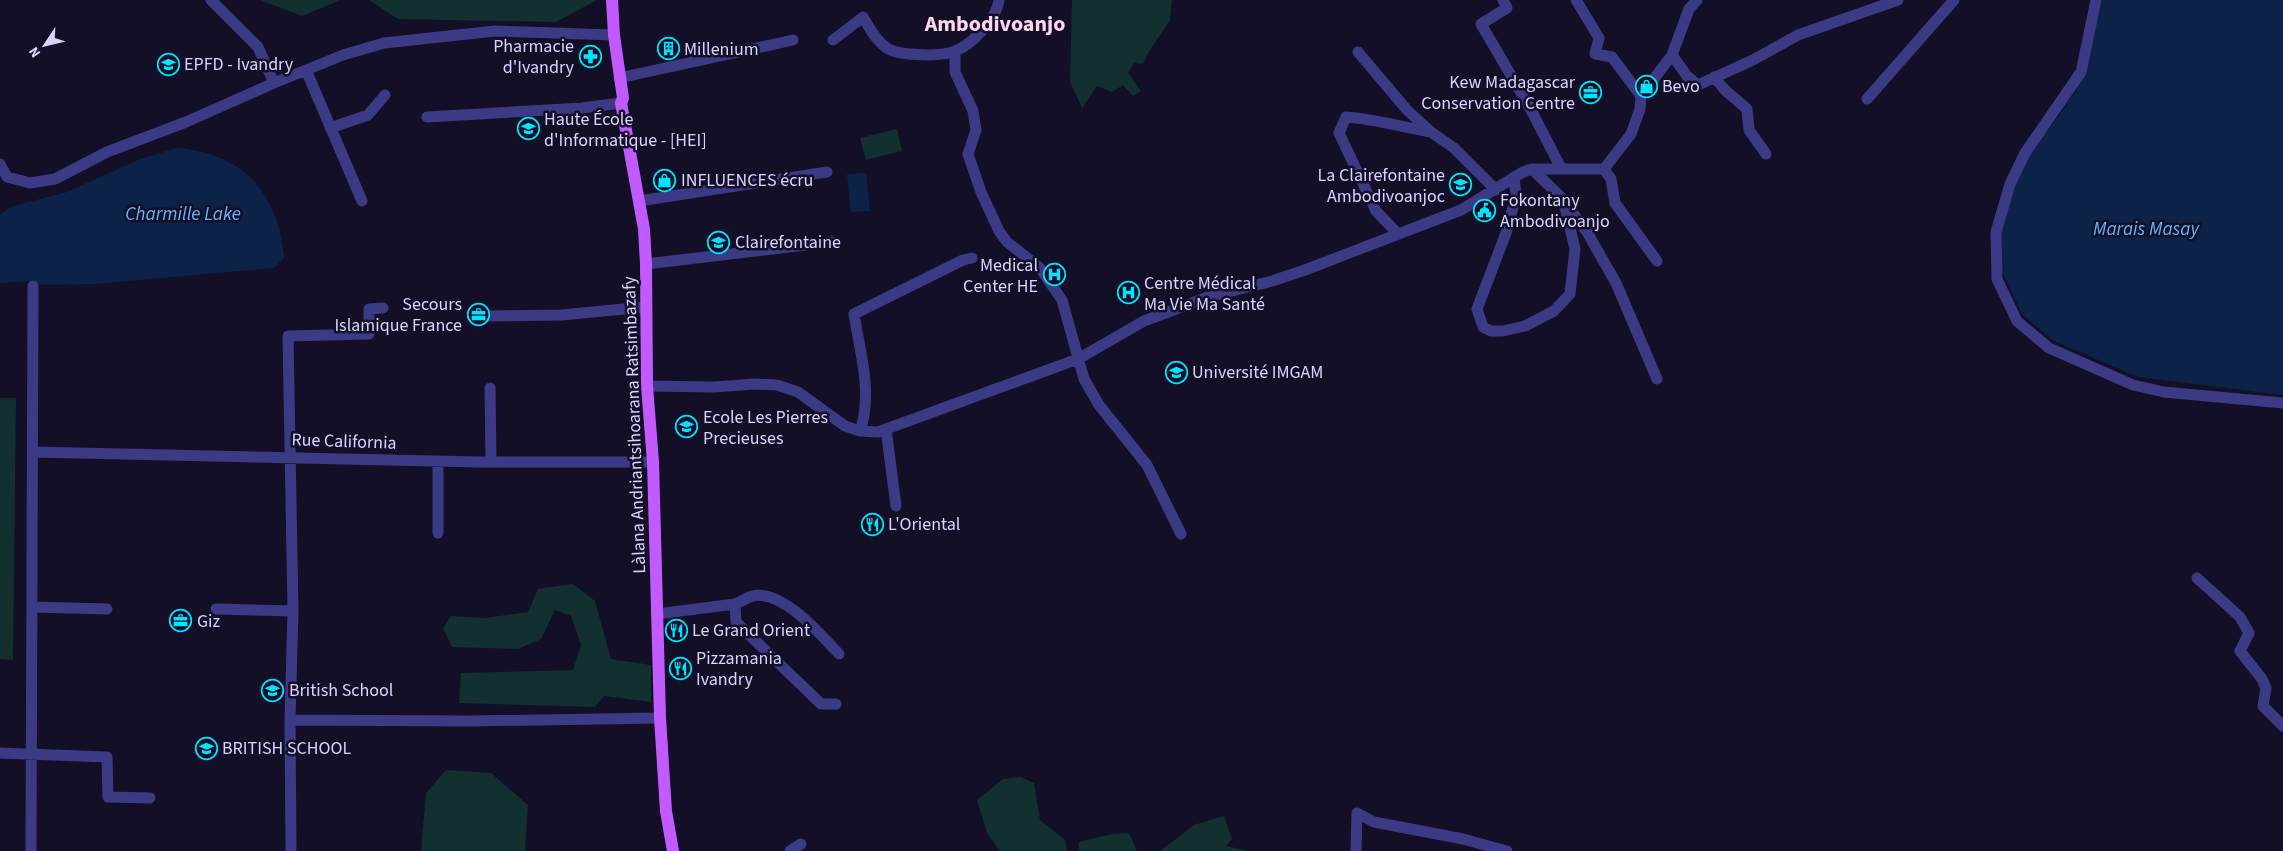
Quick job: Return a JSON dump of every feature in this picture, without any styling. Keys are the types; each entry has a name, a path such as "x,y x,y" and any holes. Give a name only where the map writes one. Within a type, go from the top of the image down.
{"main road":[{"name":"Làlana Andriantsihoarana Ratsimbazafy","path":"612,0 614,35 623,98 621,103 639,200 646,264 647,386 653,462 660,718 666,811 673,851"}],"street":[{"path":"212,0 258,47 274,83"},
{"path":"833,40 863,17 873,34 887,48 919,56 955,52 983,31 998,8 999,0"},
{"path":"1504,0 1507,8 1482,24 1530,108 1561,168"},
{"path":"1576,0 1599,38 1595,54 1612,57 1641,96"},
{"path":"1672,55 1687,76 1698,86 1753,60 1798,35 1898,0"},
{"path":"1866,100 1954,0"},
{"path":"2096,0 2082,72 2025,152 2010,184 1996,232 1997,279 2018,321 2049,348 2133,385 2164,392 2283,403"},
{"path":"1604,168 1631,134 1640,109 1641,96 1672,55 1691,3"},
{"path":"0,164 4,176 30,183 55,179 107,152 186,122 343,55 384,43 495,31 614,35"},
{"path":"619,78 793,40"},
{"path":"955,52 955,72 973,111 976,130 968,154 981,192 998,231 1007,242 1040,268 1062,300 1084,379 1099,405 1147,465 1180,534"},
{"path":"1358,52 1407,110 1431,132 1454,148 1496,190"},
{"path":"306,70 362,201"},
{"path":"1714,77 1725,90 1747,109 1749,130 1766,154"},
{"path":"330,128 368,115 385,95"},
{"path":"427,117 582,108 621,103"},
{"path":"1397,233 1376,211 1339,133 1346,117 1370,118 1397,126 1431,132"},
{"path":"647,386 714,387 755,384 777,385 798,392 846,426 860,431 878,432 1078,359 1144,321 1208,297 1272,281 1305,270 1397,233 1461,210 1496,190 1514,177 1532,169 1604,168"},
{"path":"1604,168 1611,179 1615,204 1657,261"},
{"path":"1532,169 1563,199 1587,232 1616,283 1657,379"},
{"path":"639,200 827,172"},
{"path":"1514,177 1516,196 1506,233 1477,309 1483,327 1491,330 1515,329 1543,318 1554,311 1570,294 1575,249 1563,199"},
{"path":"646,264 832,242"},
{"path":"860,431 865,417 865,384 854,314 962,260 972,258"},
{"path":"32,286 32,851"},
{"path":"486,316 562,315 645,307"},
{"path":"291,851 290,720 293,611 288,336 369,334 369,308 383,308"},
{"path":"490,388 491,462"},
{"path":"886,429 896,506"},
{"name":"Rue California","path":"33,452 289,456 491,462 653,462"},
{"path":"438,461 438,533"},
{"path":"2198,578 2240,617 2250,633 2240,651 2262,679 2266,688 2262,706 2283,726"},
{"path":"657,614 735,604 754,596 768,596 782,602 796,612 839,654"},
{"path":"735,604 736,622 821,704 836,704"},
{"path":"32,607 107,609"},
{"path":"216,608 293,611"},
{"path":"290,720 470,721 660,718"},
{"path":"0,754 32,753 106,757 108,797 150,798"},
{"path":"1356,851 1357,813 1374,822 1463,839 1507,851"},
{"path":"790,851 801,844"}],"green space":[{"path":"260,0 341,0 302,16"},
{"path":"369,0 597,0 556,22 398,19"},
{"path":"1072,0 1172,0 1170,20 1143,64 1134,63 1128,73 1141,91 1133,96 1123,85 1112,92 1097,86 1082,108 1070,82"},
{"path":"897,129 902,151 866,160 860,138"},
{"path":"0,398 16,398 13,660 0,659"},
{"path":"573,584 595,601 611,659 651,665 651,702 604,696 595,707 459,703 461,673 573,670 581,645 571,616 555,610 541,639 518,649 452,647 443,628 451,616 485,618 528,612 538,589"},
{"path":"446,770 491,773 528,805 525,851 421,851 426,793"},
{"path":"1021,777 1034,783 1040,820 1065,840 1067,851 1000,851 987,833 977,800 1003,779"},
{"path":"1224,816 1232,839 1226,846 1249,851 1160,851 1194,825"},
{"path":"1129,833 1137,851 1079,851 1079,842 1112,834"}],"water":[{"name":"Marais Masay","path":"2102,0 2283,0 2283,395 2138,377 2054,341 2022,314 2002,272 2001,224 2015,179 2031,150 2050,128 2075,92 2086,65"},
{"name":"Charmille Lake","path":"177,148 200,151 220,158 238,168 253,180 265,196 281,235 284,258 274,268 95,284 43,285 31,281 0,283 0,214 13,206 67,192 140,159"},
{"path":"866,173 870,211 851,212 847,174"}],"place":[{"name":"Millenium","path":"668,49"},
{"name":"Pharmacie d'Ivandry","path":"590,56"},
{"name":"EPFD - Ivandry","path":"168,64"},
{"name":"Bevo","path":"1646,86"},
{"name":"Kew Madagascar Conservation Centre","path":"1591,92"},
{"name":"Haute École d'Informatique - [HEI]","path":"528,129"},
{"name":"INFLUENCES écru","path":"665,180"},
{"name":"La Clairefontaine Ambodivoanjoc","path":"1461,185"},
{"name":"Fokontany Ambodivoanjo","path":"1484,210"},
{"name":"Clairefontaine","path":"719,242"},
{"name":"Medical Center HE","path":"1054,275"},
{"name":"Centre Médical Ma Vie Ma Santé","path":"1128,293"},
{"name":"Secours Islamique France","path":"478,314"},
{"name":"Université IMGAM","path":"1176,372"},
{"name":"Ecole Les Pierres Precieuses","path":"687,427"},
{"name":"L'Oriental","path":"872,524"},
{"name":"Giz","path":"181,621"},
{"name":"Le Grand Orient","path":"676,630"},
{"name":"Pizzamania Ivandry","path":"680,668"},
{"name":"British School","path":"273,690"},
{"name":"BRITISH SCHOOL","path":"206,748"}],"district":[{"name":"Ambodivoanjo","path":"995,23"}]}
